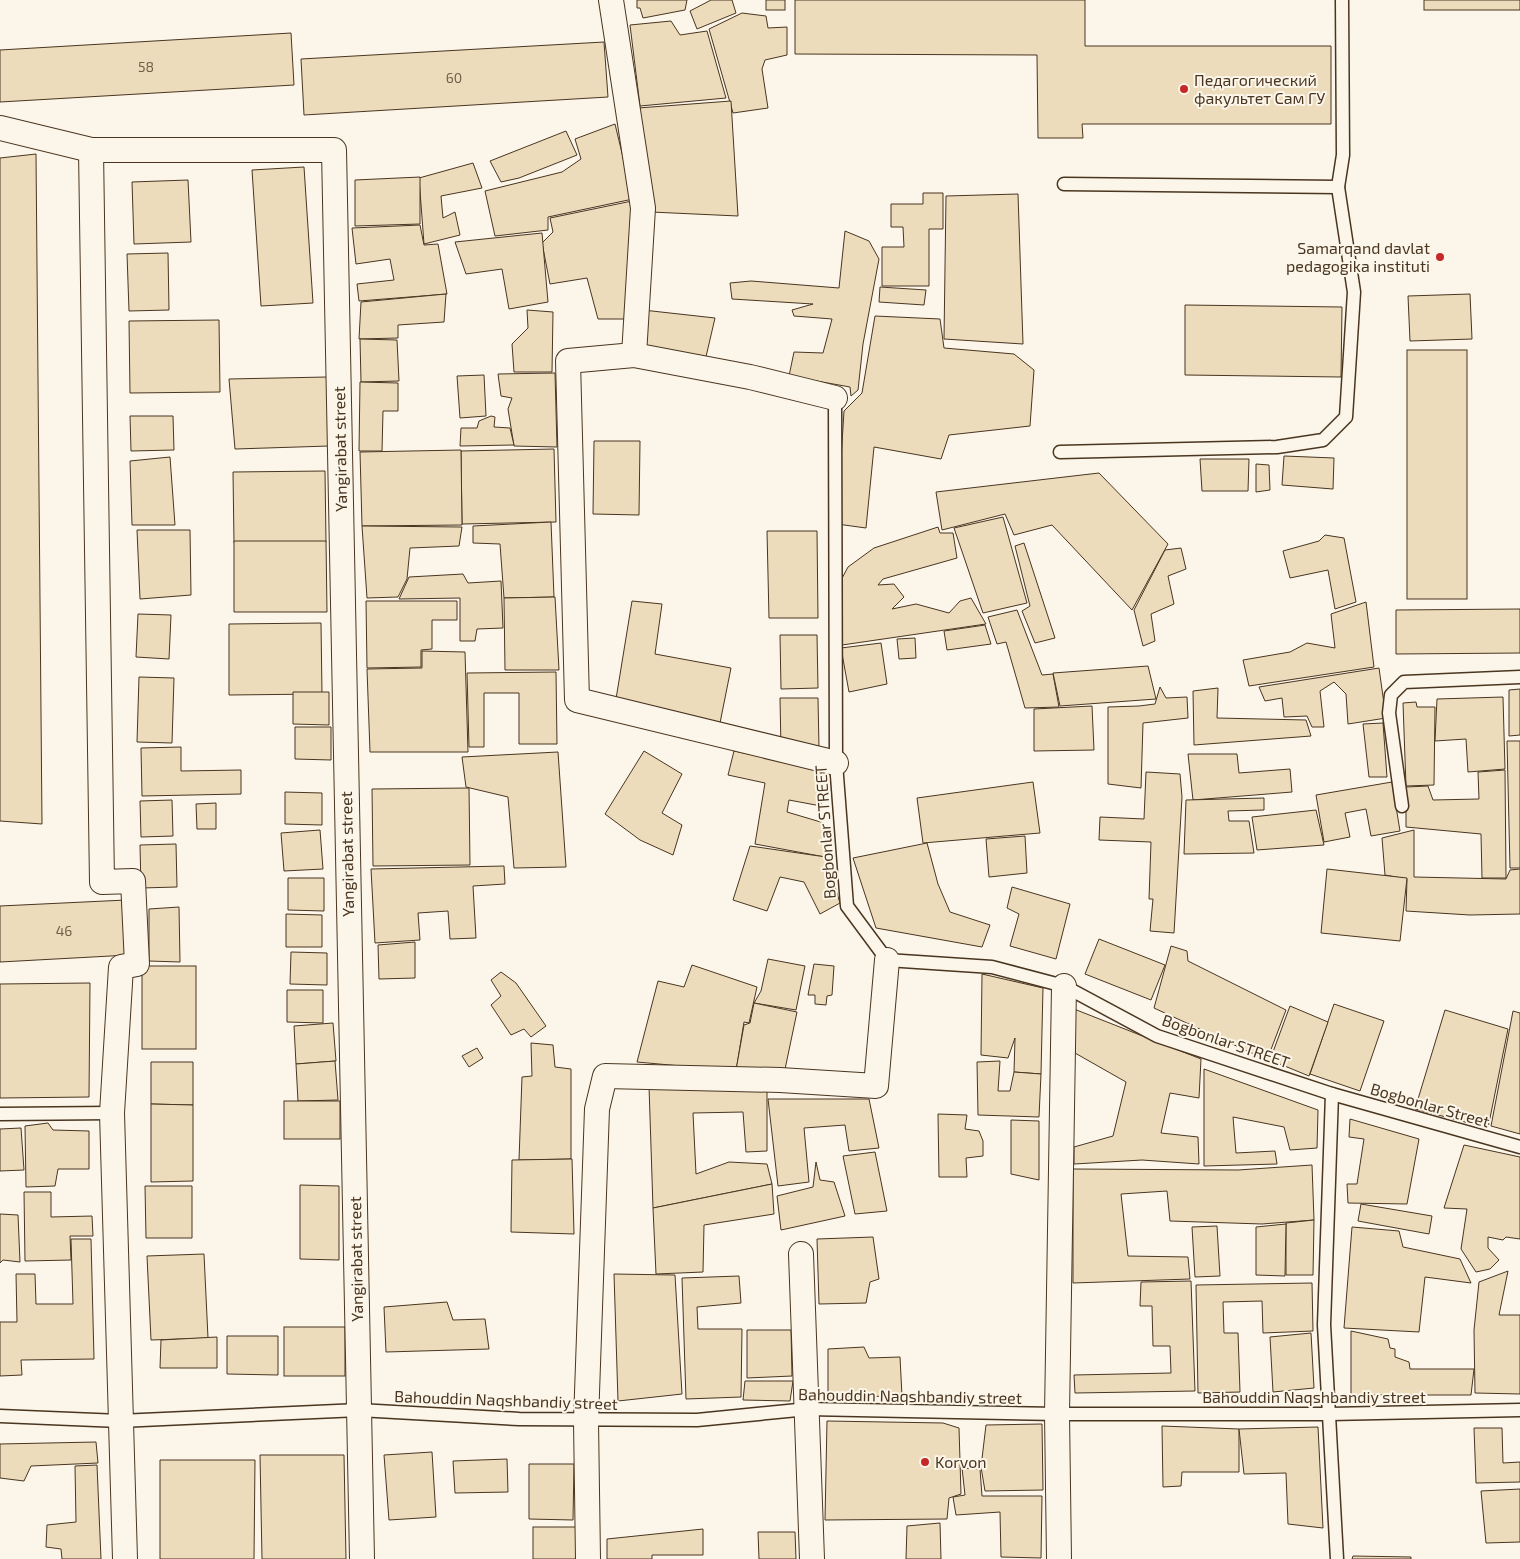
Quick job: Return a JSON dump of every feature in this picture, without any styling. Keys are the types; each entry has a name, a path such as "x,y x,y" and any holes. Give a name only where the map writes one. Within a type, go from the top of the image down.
{"street":[{"path":"611,0 643,208 634,355"},
{"path":"0,128 91,150 334,150 362,1559"},
{"path":"91,150 102,882 133,880 137,964 121,967 112,1113 125,1559"},
{"path":"835,398 750,377 634,355 568,361 577,700 836,763"},
{"path":"588,1559 586,1421 597,1109 605,1076 780,1080 876,1086 887,960"},
{"path":"1059,1559 1057,1414 1064,986"},
{"path":"801,1254 812,1559"}],"lane":[{"path":"1060,452 1276,448 1323,440 1346,417 1354,292 1338,186 1342,155 1342,0"},
{"path":"1064,184 1338,186"},
{"name":"Bogbonlar STREET","path":"835,398 836,763 847,906 887,960 992,967 1064,986 1157,1036 1332,1094"},
{"path":"1402,806 1389,713 1392,695 1404,682 1520,677"},
{"path":"1332,1094 1324,1325 1337,1559"},
{"name":"Bogbonlar Street","path":"1332,1094 1520,1147"},
{"path":"0,1114 112,1113"},
{"name":"Bahouddin Naqshbandiy street","path":"0,1416 120,1421 359,1410 586,1421 697,1420 808,1409 1057,1414 1330,1414 1520,1410"}],"building":[{"path":"637,0 687,0 685,10 643,18 640,8 637,8"},
{"path":"711,0 732,0 736,13 697,29 690,11"},
{"path":"766,0 785,0 785,10 766,10"},
{"name":"Педагогический факультет Сам ГУ","path":"795,0 1085,0 1085,46 1331,46 1331,124 1082,124 1083,138 1038,138 1037,55 795,54"},
{"path":"1424,0 1520,0 1520,10 1424,10"},
{"path":"742,13 766,16 768,28 787,27 787,55 765,60 762,69 768,108 733,113 709,29"},
{"path":"671,21 680,35 707,31 726,98 640,106 630,25"},
{"path":"291,33 294,85 0,102 0,50"},
{"path":"604,42 608,97 304,115 301,59"},
{"path":"731,101 738,216 651,212 638,108"},
{"path":"615,124 633,199 548,217 548,230 495,236 485,191 562,172 581,159 575,139"},
{"path":"566,131 577,155 519,178 501,182 490,161"},
{"path":"36,154 42,824 0,821 0,158"},
{"path":"473,163 482,188 441,196 443,218 455,212 460,235 424,244 419,178"},
{"path":"304,167 313,303 261,306 252,170"},
{"path":"420,177 420,224 355,226 355,180"},
{"path":"188,180 191,242 134,244 132,182"},
{"path":"923,193 943,193 943,229 929,229 929,286 882,286 882,247 904,247 903,227 891,227 891,204 923,204"},
{"path":"1018,194 1023,344 944,339 946,196"},
{"path":"632,201 625,319 598,319 587,278 550,284 542,243 553,232 550,218"},
{"path":"420,225 424,245 438,244 447,294 359,301 357,284 394,280 390,259 356,264 352,228"},
{"path":"845,231 869,241 879,259 863,344 858,390 851,396 850,387 789,376 794,352 823,353 832,319 794,316 792,310 813,304 732,299 730,283 751,281 839,288"},
{"path":"542,233 548,302 509,309 502,269 466,274 455,242"},
{"path":"168,253 169,310 129,311 127,254"},
{"path":"880,287 926,290 924,305 879,302"},
{"path":"446,294 444,322 398,325 398,338 359,339 361,302"},
{"path":"1470,294 1472,339 1410,341 1408,296"},
{"path":"1185,305 1342,307 1341,377 1185,375"},
{"path":"527,310 553,312 552,372 514,372 512,344 528,328"},
{"path":"643,310 715,318 705,361 640,351"},
{"path":"875,316 940,319 944,348 1014,354 1034,370 1030,426 949,435 941,459 874,447 866,528 837,524 844,411 862,393"},
{"path":"219,320 220,392 130,393 129,321"},
{"path":"360,339 397,340 399,381 361,382"},
{"path":"1407,350 1467,350 1467,599 1407,599"},
{"path":"555,373 557,447 514,446 508,409 512,398 501,396 498,374"},
{"path":"484,375 486,416 460,418 457,376"},
{"path":"327,377 329,446 235,449 229,379"},
{"path":"360,382 398,383 398,411 383,411 382,451 359,451"},
{"path":"130,416 173,416 174,450 131,451"},
{"path":"491,416 495,417 494,427 510,428 514,445 460,446 461,428 477,428 479,421"},
{"path":"594,441 640,441 639,515 593,514"},
{"path":"554,449 556,522 462,524 461,451"},
{"path":"461,450 462,525 362,526 360,452"},
{"path":"1284,456 1334,458 1333,489 1282,485"},
{"path":"170,457 175,525 132,525 130,461"},
{"path":"1200,459 1249,459 1248,491 1202,491"},
{"path":"1256,464 1269,465 1270,490 1256,492"},
{"path":"325,471 326,542 234,543 233,472"},
{"path":"1099,473 1168,544 1132,610 1052,525 1014,535 1005,514 942,530 936,492"},
{"path":"1003,517 1027,603 983,613 954,528"},
{"path":"551,522 554,597 504,598 500,544 473,543 473,526"},
{"path":"362,526 462,527 459,546 410,548 407,579 398,597 367,598"},
{"path":"938,527 940,533 953,533 957,558 883,579 878,585 894,584 904,597 892,609 916,604 949,613 960,601 971,598 986,624 842,645 839,584 848,567 874,548"},
{"path":"137,530 190,530 191,595 140,599"},
{"path":"767,531 817,531 818,618 769,618"},
{"path":"1325,535 1344,538 1356,602 1335,609 1328,570 1290,578 1283,551 1319,541"},
{"path":"234,541 326,541 327,612 234,612"},
{"path":"1024,543 1055,638 1035,643 1022,611 1030,606 1015,546"},
{"path":"1181,548 1186,569 1168,576 1174,604 1151,614 1155,641 1143,646 1134,610 1165,550"},
{"path":"463,574 468,583 501,581 503,628 477,629 475,641 460,641 460,598 399,599 409,577"},
{"path":"555,597 559,670 505,670 504,598"},
{"path":"366,601 457,601 457,620 432,620 432,649 421,650 421,667 367,668"},
{"path":"632,601 662,604 655,654 731,668 720,723 616,699"},
{"path":"1366,602 1374,667 1249,686 1243,660 1290,652 1307,643 1335,648 1331,614"},
{"path":"1520,609 1520,653 1396,654 1396,610"},
{"path":"1017,610 1042,675 1053,674 1059,707 1025,708 1006,642 997,644 988,617"},
{"path":"138,614 171,615 169,659 136,657"},
{"path":"321,623 322,694 229,695 229,624"},
{"path":"985,625 991,644 947,650 944,631"},
{"path":"780,635 817,635 818,688 781,689"},
{"path":"915,638 916,658 899,659 897,639"},
{"path":"881,643 887,684 849,692 841,648"},
{"path":"422,651 465,652 468,752 370,752 367,669 422,668"},
{"path":"1148,666 1156,699 1060,706 1053,673"},
{"path":"1379,668 1386,718 1348,724 1346,694 1334,682 1320,691 1324,727 1312,727 1307,716 1284,717 1282,698 1265,701 1259,687"},
{"path":"556,672 557,744 519,744 519,693 484,693 484,747 469,747 467,673"},
{"path":"139,677 174,678 172,743 137,742"},
{"path":"1160,687 1166,698 1187,697 1188,718 1143,723 1141,788 1108,784 1108,707 1155,704"},
{"path":"1218,688 1217,718 1306,720 1311,736 1194,745 1193,691"},
{"path":"1520,689 1520,735 1509,736 1509,690"},
{"path":"293,692 329,692 329,725 293,724"},
{"path":"1503,697 1505,769 1468,772 1466,739 1435,741 1437,699"},
{"path":"780,698 818,698 819,749 781,749"},
{"path":"1416,702 1417,707 1435,707 1434,785 1406,786 1403,703"},
{"path":"1092,706 1094,750 1034,751 1034,709"},
{"path":"1383,723 1387,777 1369,777 1363,724"},
{"path":"295,727 331,727 331,760 295,759"},
{"path":"1507,741 1520,741 1520,868 1510,868"},
{"path":"181,747 181,771 241,770 241,794 142,796 141,748"},
{"path":"644,751 682,774 662,813 682,825 673,855 640,840 605,814"},
{"path":"734,751 821,769 821,806 789,800 787,812 824,823 825,857 755,844 765,783 728,775"},
{"path":"558,752 566,867 514,868 508,797 466,787 462,757"},
{"path":"1188,754 1237,754 1239,773 1290,769 1292,792 1193,800"},
{"path":"1505,770 1506,878 1482,878 1481,834 1406,827 1406,787 1428,786 1433,800 1479,799 1478,772"},
{"path":"1146,772 1180,774 1182,797 1174,933 1150,931 1153,899 1149,899 1151,842 1099,840 1100,817 1144,819"},
{"path":"1033,782 1040,833 923,843 917,798"},
{"path":"1392,782 1400,831 1371,836 1366,809 1345,813 1350,837 1324,842 1316,795"},
{"path":"469,788 470,865 373,866 372,789"},
{"path":"285,792 322,793 322,825 285,824"},
{"path":"1264,798 1264,810 1228,811 1229,821 1249,821 1254,853 1184,854 1186,800"},
{"path":"172,800 173,836 141,837 140,801"},
{"path":"216,803 216,829 197,829 196,804"},
{"path":"1316,810 1324,845 1257,850 1252,817"},
{"path":"320,830 323,869 284,871 281,833"},
{"path":"1414,830 1414,877 1506,879 1510,870 1520,869 1520,914 1470,915 1406,911 1407,879 1385,875 1382,838"},
{"path":"1025,836 1027,873 989,877 986,839"},
{"path":"927,843 938,884 950,912 990,925 982,947 876,928 853,858"},
{"path":"176,844 177,887 141,888 140,845"},
{"path":"750,846 826,857 840,903 820,914 804,882 780,877 767,911 733,900"},
{"path":"504,866 505,884 473,886 476,938 450,939 448,911 418,913 420,940 375,943 371,869"},
{"path":"1327,869 1407,878 1400,941 1321,933"},
{"path":"288,878 324,878 324,911 288,910"},
{"path":"1012,887 1070,904 1056,959 1010,946 1019,914 1007,908"},
{"path":"126,900 129,955 0,962 0,906"},
{"path":"179,907 180,962 149,961 149,909"},
{"path":"286,914 322,915 322,947 286,947"},
{"path":"1099,939 1165,965 1151,1000 1085,974"},
{"path":"415,942 415,978 379,979 378,945"},
{"path":"1171,946 1187,951 1188,961 1286,1010 1267,1060 1154,1008"},
{"path":"291,952 327,953 327,985 290,984"},
{"path":"768,959 805,966 796,1010 754,1003 761,991"},
{"path":"814,964 834,966 832,995 827,996 826,1005 815,1004 815,995 808,995"},
{"path":"692,965 757,987 749,1023 744,1022 736,1071 637,1062 658,981 684,987"},
{"path":"142,966 196,966 196,1049 142,1049"},
{"path":"501,972 516,983 546,1026 531,1037 524,1029 511,1035 491,1005 501,996 491,980"},
{"path":"982,974 1043,988 1041,1074 1014,1072 1015,1038 1008,1058 981,1055"},
{"path":"90,983 89,1097 0,1098 0,984"},
{"path":"287,990 323,990 323,1023 287,1022"},
{"path":"754,1003 797,1012 784,1074 736,1070 744,1025 750,1023"},
{"path":"1334,1004 1384,1021 1360,1091 1310,1074"},
{"path":"1290,1006 1328,1022 1309,1076 1270,1060"},
{"path":"1074,1009 1201,1059 1199,1098 1170,1093 1161,1133 1198,1137 1199,1164 1142,1160 1074,1164 1074,1147 1113,1136 1126,1082 1075,1053"},
{"path":"1445,1010 1508,1029 1488,1128 1415,1109"},
{"path":"1513,1011 1520,1013 1520,1134 1491,1126"},
{"path":"333,1023 336,1061 296,1064 294,1026"},
{"path":"531,1043 553,1045 555,1067 571,1069 571,1159 519,1160 522,1077 532,1076"},
{"path":"477,1048 483,1058 469,1067 462,1056"},
{"path":"335,1061 338,1100 298,1101 296,1064"},
{"path":"1000,1061 998,1091 1010,1091 1014,1072 1041,1074 1039,1117 978,1115 977,1062"},
{"path":"151,1062 193,1062 193,1105 151,1104"},
{"path":"1204,1069 1318,1110 1317,1148 1290,1150 1284,1127 1233,1117 1236,1153 1275,1151 1277,1164 1204,1166"},
{"path":"649,1086 767,1086 767,1151 746,1152 743,1112 693,1113 696,1174 729,1162 767,1164 772,1184 653,1208"},
{"path":"768,1099 869,1099 879,1148 849,1151 845,1125 804,1128 809,1182 778,1186"},
{"path":"284,1101 340,1101 340,1139 284,1139"},
{"path":"151,1104 193,1105 193,1181 151,1182"},
{"path":"938,1114 967,1115 965,1129 979,1131 983,1141 983,1156 966,1158 967,1177 939,1177"},
{"path":"1350,1119 1419,1139 1407,1204 1348,1203 1347,1184 1357,1184 1364,1139 1349,1137"},
{"path":"1011,1120 1039,1121 1039,1180 1011,1174"},
{"path":"48,1123 53,1130 89,1131 89,1169 58,1169 55,1186 26,1187 25,1126"},
{"path":"21,1128 24,1170 0,1171 0,1129"},
{"path":"1464,1145 1520,1157 1520,1239 1506,1237 1503,1240 1488,1237 1488,1248 1499,1260 1490,1269 1476,1272 1461,1249 1467,1209 1444,1208"},
{"path":"875,1152 887,1211 855,1214 843,1156"},
{"path":"572,1159 574,1234 511,1232 512,1160"},
{"path":"816,1162 820,1180 834,1182 845,1216 781,1230 777,1196 813,1187"},
{"path":"1312,1165 1314,1220 1262,1224 1170,1221 1167,1191 1121,1194 1128,1256 1188,1257 1190,1279 1073,1283 1073,1169 1238,1170"},
{"path":"772,1184 774,1214 704,1225 703,1272 656,1274 653,1208"},
{"path":"300,1185 339,1186 339,1260 300,1259"},
{"path":"145,1186 192,1186 192,1238 146,1238"},
{"path":"24,1192 51,1192 51,1217 92,1216 93,1236 70,1236 71,1260 25,1261"},
{"path":"1361,1204 1432,1216 1429,1234 1358,1221"},
{"path":"0,1214 18,1215 20,1262 3,1260 0,1263"},
{"path":"1314,1220 1313,1275 1286,1275 1286,1223"},
{"path":"1286,1224 1285,1276 1256,1275 1256,1227"},
{"path":"1217,1226 1220,1276 1195,1277 1192,1227"},
{"path":"1352,1227 1399,1231 1403,1247 1460,1259 1471,1283 1425,1277 1419,1332 1344,1328"},
{"path":"873,1237 879,1279 870,1282 866,1303 819,1304 817,1239"},
{"path":"71,1239 91,1239 94,1359 21,1360 22,1375 0,1376 0,1322 17,1322 16,1274 35,1274 36,1304 73,1304"},
{"path":"204,1254 208,1338 151,1340 147,1256"},
{"path":"1508,1271 1499,1315 1520,1315 1520,1394 1475,1393 1474,1330 1479,1282"},
{"path":"614,1274 675,1275 682,1394 618,1401"},
{"path":"739,1276 741,1303 697,1307 698,1329 742,1329 741,1397 686,1399 682,1278"},
{"path":"1191,1281 1195,1391 1075,1393 1074,1375 1171,1373 1170,1346 1153,1346 1152,1306 1140,1306 1141,1282"},
{"path":"1312,1283 1313,1331 1263,1333 1262,1301 1223,1302 1224,1333 1238,1333 1240,1392 1198,1393 1196,1285"},
{"path":"447,1302 453,1320 485,1319 489,1349 386,1352 384,1307"},
{"path":"284,1327 345,1327 345,1376 284,1376"},
{"path":"747,1330 791,1330 792,1376 747,1378"},
{"path":"1351,1331 1388,1339 1390,1348 1395,1349 1395,1357 1409,1362 1410,1369 1474,1369 1471,1395 1351,1395"},
{"path":"1311,1333 1314,1388 1273,1392 1270,1337"},
{"path":"227,1336 278,1336 278,1375 227,1374"},
{"path":"217,1337 217,1368 160,1368 161,1340"},
{"path":"864,1347 869,1358 900,1357 902,1396 828,1397 828,1349"},
{"path":"745,1381 793,1381 790,1401 743,1400"},
{"path":"827,1421 943,1423 959,1428 961,1494 949,1498 947,1519 825,1520"},
{"path":"1042,1424 1043,1490 985,1491 981,1467 986,1425"},
{"path":"1162,1426 1239,1429 1239,1472 1182,1472 1181,1486 1163,1487"},
{"path":"1318,1427 1323,1528 1288,1524 1286,1473 1244,1474 1239,1429"},
{"path":"1474,1428 1502,1428 1503,1463 1520,1462 1520,1482 1476,1483"},
{"path":"96,1442 98,1463 31,1466 24,1481 0,1478 0,1444"},
{"path":"432,1452 436,1517 389,1520 384,1455"},
{"path":"260,1455 344,1455 346,1559 262,1559"},
{"path":"507,1459 508,1492 455,1493 453,1461"},
{"path":"160,1460 255,1460 254,1559 160,1559"},
{"path":"529,1464 574,1464 573,1520 529,1519"},
{"path":"97,1465 101,1559 62,1559 61,1549 46,1547 47,1525 76,1522 75,1466"},
{"path":"962,1468 980,1469 982,1496 1042,1496 1041,1558 1001,1557 1000,1512 956,1515 953,1497 965,1495"},
{"path":"1520,1489 1520,1542 1486,1543 1481,1491"},
{"path":"940,1523 941,1559 906,1559 907,1526"},
{"path":"533,1527 579,1527 579,1559 533,1559"},
{"path":"703,1529 703,1555 652,1555 652,1559 607,1559 607,1539"},
{"path":"758,1532 795,1532 796,1559 759,1559"},
{"path":"1353,1556 1411,1557 1411,1559 1352,1559"}],"place":[{"name":"Педагогический факультет Сам ГУ","path":"1184,89"},
{"name":"Samarqand davlat pedagogika instituti","path":"1440,257"},
{"name":"Korvon","path":"925,1462"}]}
